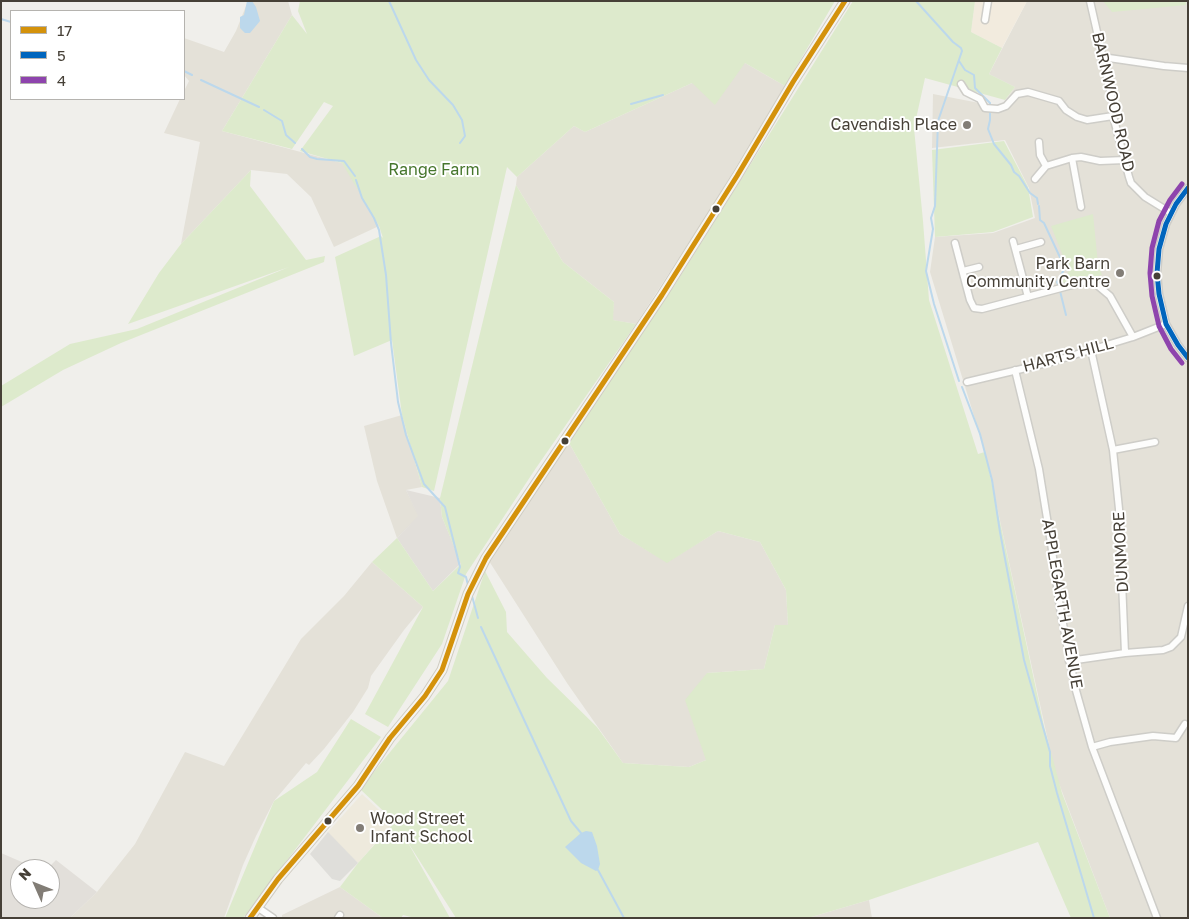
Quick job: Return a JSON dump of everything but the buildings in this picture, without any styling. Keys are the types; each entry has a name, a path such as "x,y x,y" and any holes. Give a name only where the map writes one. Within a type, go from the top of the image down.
{"street":[{"path":"250,918 297,856 358,786 390,738 425,696 438,677 446,662 470,590 479,572 556,451 662,295 845,1"},
{"path":"985,20 988,1"},
{"name":"BARNWOOD ROAD","path":"1090,1 1114,107 1113,116 1132,183 1145,197 1171,214"},
{"path":"1102,57 1188,68"},
{"path":"961,84 966,92 980,98 986,108 998,109 1006,106 1017,94 1028,92 1059,101 1066,110 1077,117 1087,120 1113,116"},
{"path":"1039,142 1040,155 1046,166"},
{"path":"1035,179 1046,166 1072,158 1081,157 1100,161 1125,160"},
{"path":"1072,158 1081,207"},
{"path":"1188,188 1171,214 1163,235 1157,266 1159,294 1166,324 1188,358"},
{"path":"1013,241 1028,296"},
{"path":"1016,250 1041,242"},
{"path":"955,243 970,300 974,308 982,309 1091,280 1110,296 1133,337"},
{"path":"963,271 979,267"},
{"name":"HARTS HILL","path":"967,382 1051,362 1133,337 1166,324"},
{"name":"DUNMORE","path":"1091,350 1113,450 1119,508 1125,653"},
{"name":"APPLEGARTH AVENUE","path":"1015,370 1040,469 1069,661 1092,747 1157,918"},
{"path":"1113,450 1157,441"},
{"path":"1069,661 1163,650 1171,647 1181,637 1188,606"},
{"path":"1178,747 1176,738 1185,724"},
{"path":"1092,747 1110,742 1153,736 1176,738"},
{"path":"258,907 273,918"}],"shaded area":[{"path":"248,1 288,1 292,15 222,131 342,163 351,173 379,226 334,247 311,197 287,174 251,170 181,244 200,142 164,133 180,100 185,100 185,89 189,81 185,76 185,38 224,52 236,31"},
{"path":"975,1 1027,1 1002,48 971,32"},
{"path":"1027,1 1188,1 1188,918 1110,918 1055,773 985,452 930,272 935,237 993,233 1035,218 1029,188 1005,140 932,148 933,94 1000,107 1015,87 989,74"},
{"path":"745,63 785,86 708,213 636,324 612,320 614,302 563,262 516,185 517,177 574,126 585,132 692,83"},
{"path":"402,415 422,487 406,490 419,516 397,538 377,481 364,426"},
{"path":"568,441 620,534 667,562 718,531 760,542 786,590 788,625 775,625 764,669 707,673 706,760 689,767 623,763 567,683 489,561"},
{"path":"406,490 440,498 442,517 461,563 433,591 397,538 418,516"},
{"path":"372,562 423,607 371,676 368,688 353,712 324,749 309,765 306,763 274,801 243,865 224,918 70,918 97,892 135,844 185,752 224,766 301,639 344,596"},
{"name":"Wood Street Infant School","path":"362,794 393,823 358,863 327,833"},
{"path":"328,832 358,863 340,881 332,879 310,854"},
{"path":"1,853 15,859 10,859 10,909 60,909 60,863 97,892 70,918 1,918"},
{"path":"340,887 383,918 282,918 282,915"},
{"path":"869,900 872,918 808,918"}],"green space":[{"name":"Range Farm","path":"300,1 835,1 785,86 745,63 715,105 692,83 585,132 574,126 517,177 507,167 434,491 422,487 402,415 392,340 354,356 335,257 381,236 383,238 379,226 342,163 300,151 333,106 324,102 292,149 222,131 292,15 307,34 298,11"},
{"path":"853,1 975,1 971,32 1002,48 989,74 1015,87 1005,100 925,78 914,128 929,300 978,454 985,452 1044,726 1062,793 1110,918 1071,918 1038,842 869,900 808,918 456,918 407,841 450,918 415,918 403,915 401,918 383,918 340,887 358,863 395,822 360,789 448,681 485,571 506,612 507,632 547,678 597,727 623,763 689,767 706,760 685,700 707,673 764,669 775,625 788,625 786,590 760,542 718,531 667,563 620,534 568,441 676,283"},
{"path":"1103,1 1186,1 1186,5 1112,12"},
{"path":"1004,141 1028,187 1033,217 993,232 935,237 932,150"},
{"path":"251,170 250,186 306,260 325,256 324,262 121,343 63,370 1,407 1,386 70,344 137,329 289,267 128,324 159,273 181,244"},
{"path":"516,185 563,262 614,302 613,320 636,324 536,468 466,574 442,644 388,727 365,714 423,607 372,562 397,538 433,591 461,564 442,517 440,498"},
{"path":"1093,214 1098,264 1102,275 1061,284 1069,271 1051,226"},
{"path":"351,719 381,737 243,918 225,918 274,801 317,772"}],"water":[{"path":"247,1 252,1 256,7 260,21 250,33 245,33 240,28 240,17 244,15"},
{"path":"586,831 592,832 597,846 600,864 596,871 581,863 565,847"}],"waterway":[{"path":"389,1 416,60 429,80 453,105 462,120 465,136 460,143"},
{"path":"916,1 962,51 938,121 935,206 931,218 933,229 926,271 934,304 959,381"},
{"path":"1,19 10,22"},
{"path":"959,61 965,70 974,75 975,88 990,103 988,129 994,144 1030,193 1037,198 1038,204"},
{"path":"185,72 192,75"},
{"path":"201,80 259,107"},
{"path":"631,104 663,95"},
{"path":"264,110 282,121 286,135 295,143"},
{"path":"302,149 310,157 344,161 355,176"},
{"path":"356,180 362,198 379,230 386,275 398,402 406,435 424,484 445,507 460,567 458,573 466,577 468,585"},
{"path":"1039,206 1040,220 1044,223 1065,268 1057,282 1059,286"},
{"path":"1060,291 1066,315"},
{"path":"962,387 980,434 992,480 1024,660 1050,752 1050,766 1057,793 1094,918"},
{"path":"472,596 478,618"},
{"path":"481,627 571,821 581,833"},
{"path":"598,870 624,918"}],"transit line":[{"name":"17","path":"250,918 278,879 358,786 390,738 425,696 442,670 468,594 486,558 662,295 845,1"},
{"name":"4","path":"1182,184 1170,200 1159,221 1152,248 1150,273 1152,296 1159,326 1171,349 1182,363"},
{"name":"5","path":"1188,188 1176,204 1166,224 1159,249 1157,273 1159,294 1166,324 1188,358"}],"place":[{"name":"Cavendish Place","path":"967,125"},
{"name":"Park Barn Community Centre","path":"1120,273"},
{"name":"Wood Street Infant School","path":"360,828"}]}
